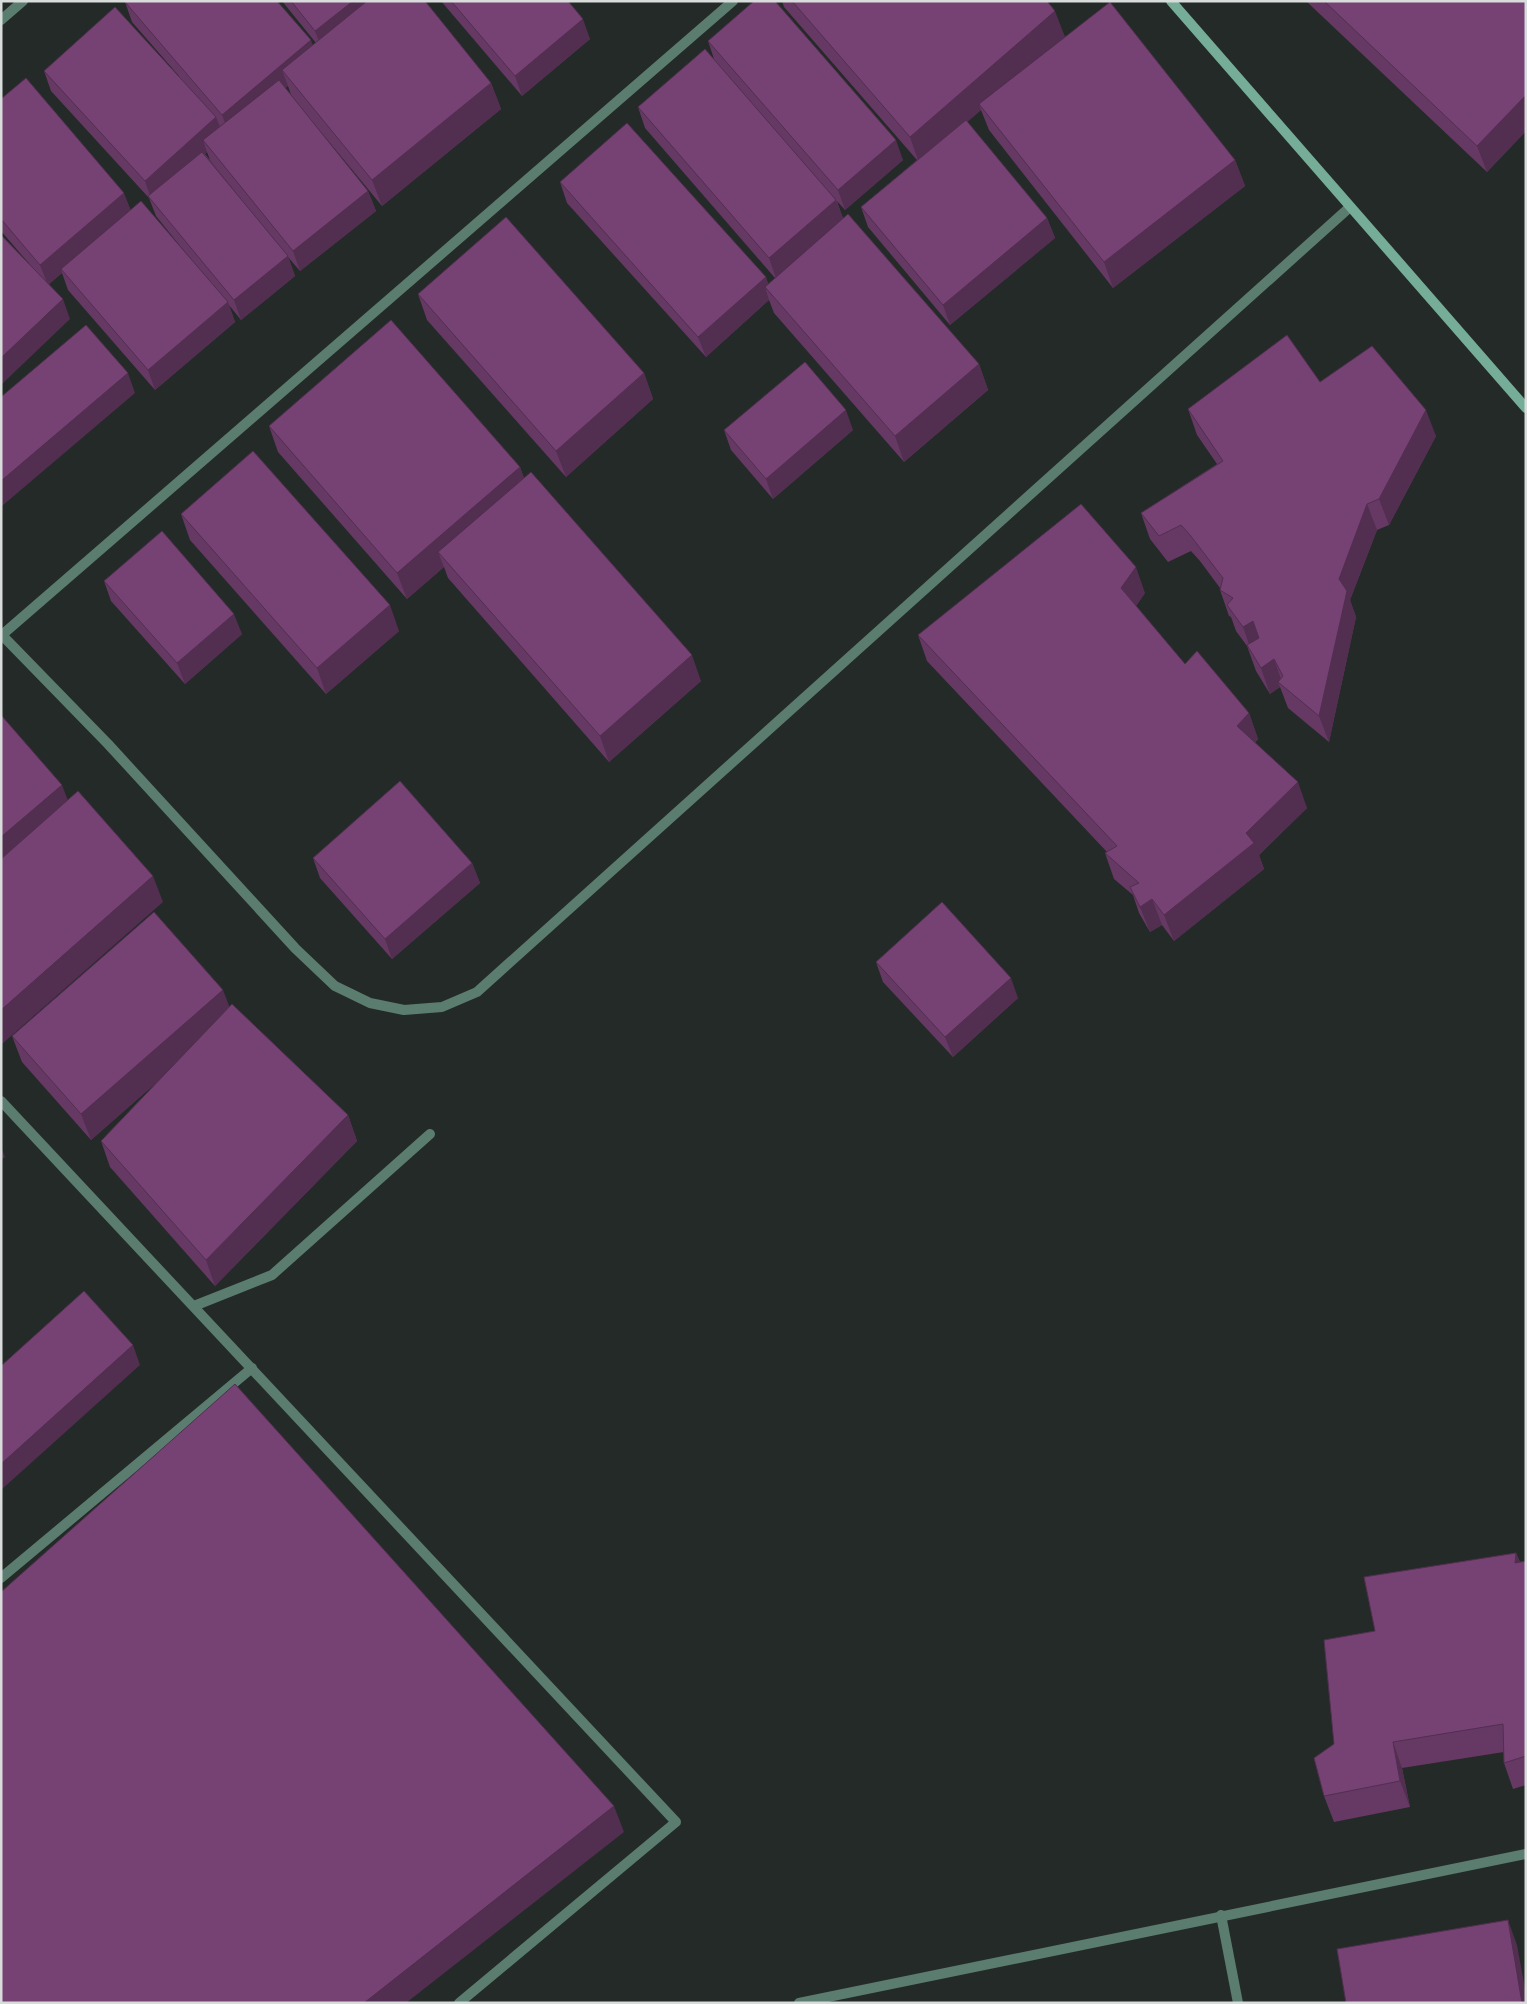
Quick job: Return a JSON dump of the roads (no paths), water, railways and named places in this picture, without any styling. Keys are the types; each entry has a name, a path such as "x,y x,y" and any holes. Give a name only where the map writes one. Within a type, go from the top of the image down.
{"street":[{"path":"1,20 23,1"},
{"path":"734,1 2,634 108,744 294,948 335,986 370,1003 404,1010 442,1007 477,992 1350,207"},
{"path":"1171,1 1526,408"},
{"path":"1,1101 676,1822 459,2003"},
{"path":"194,1306 272,1275 430,1134"},
{"path":"1,1578 252,1368"},
{"path":"799,2003 1526,1854"},
{"path":"1221,1915 1238,2003"}]}
